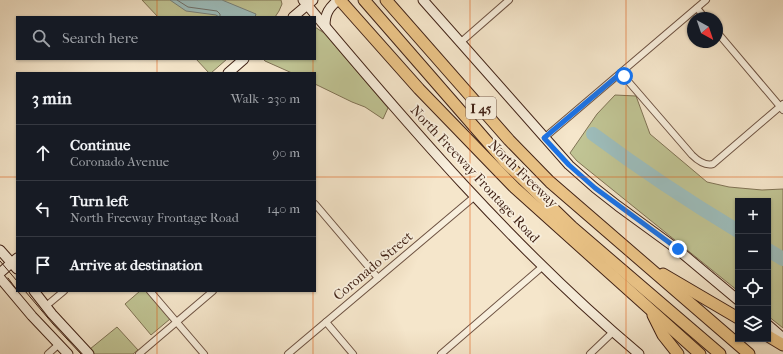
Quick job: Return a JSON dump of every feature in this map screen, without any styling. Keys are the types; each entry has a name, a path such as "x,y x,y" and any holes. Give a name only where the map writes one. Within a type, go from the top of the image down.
{"highway":[{"name":"North Freeway","path":"339,0 419,89 515,188 700,354"},
{"name":"North Freeway","path":"364,0 505,162 572,227 720,354"},
{"name":"North Freeway","path":"386,0 509,140 545,177 636,258 748,354"},
{"path":"636,258 735,316"},
{"path":"650,309 663,335 678,354"},
{"path":"771,338 783,345"}],"main road":[{"path":"325,26 326,13 329,8 339,0"},
{"path":"423,0 569,165 595,188 678,249 735,297"},
{"path":"294,16 308,2"},
{"name":"North Freeway Frontage Road","path":"308,2 325,26 407,122 474,197 542,267 639,354"},
{"path":"229,72 243,60"},
{"path":"0,250 15,263 0,273"},
{"path":"0,278 24,308 68,354"},
{"path":"35,292 89,354"},
{"path":"771,328 783,338"}],"street":[{"path":"461,42 509,0"},
{"path":"544,138 706,0"},
{"path":"697,8 701,12"},
{"path":"621,73 695,158 702,163 713,164 782,107 723,39"},
{"name":"Coronado Street","path":"288,354 474,197"},
{"path":"316,206 378,278"},
{"path":"441,354 542,267"},
{"path":"46,306 63,292"},
{"path":"151,292 204,354"},
{"path":"139,354 212,292"},
{"path":"326,322 353,354"},
{"path":"594,353 613,332"},
{"path":"48,354 58,345"}],"green space":[{"path":"142,0 281,0 282,4 276,16 157,16"},
{"path":"316,28 324,33 388,108 383,119 365,107 316,84 316,72 290,72 264,60 316,60"},
{"path":"197,60 226,60 212,72 208,72"},
{"path":"615,95 636,96 650,134 707,182 729,187 762,190 783,189 783,328 771,318 771,198 735,198 735,289 577,161 570,153 597,114"},
{"path":"139,292 147,292 170,319 151,335 125,304"},
{"path":"117,327 138,350 133,354 94,354 90,349"}],"water":[{"path":"170,0 222,0 256,14 255,16 218,16 186,11"}],"waterway":[{"path":"593,134 628,160 735,229"},
{"path":"771,252 783,259"}],"tram line":[{"path":"0,261 16,280"},
{"path":"8,278 16,289"},
{"path":"26,292 81,354"}],"route":[{"path":"624,76 621,73 544,138 569,165 595,188 678,249"}]}
